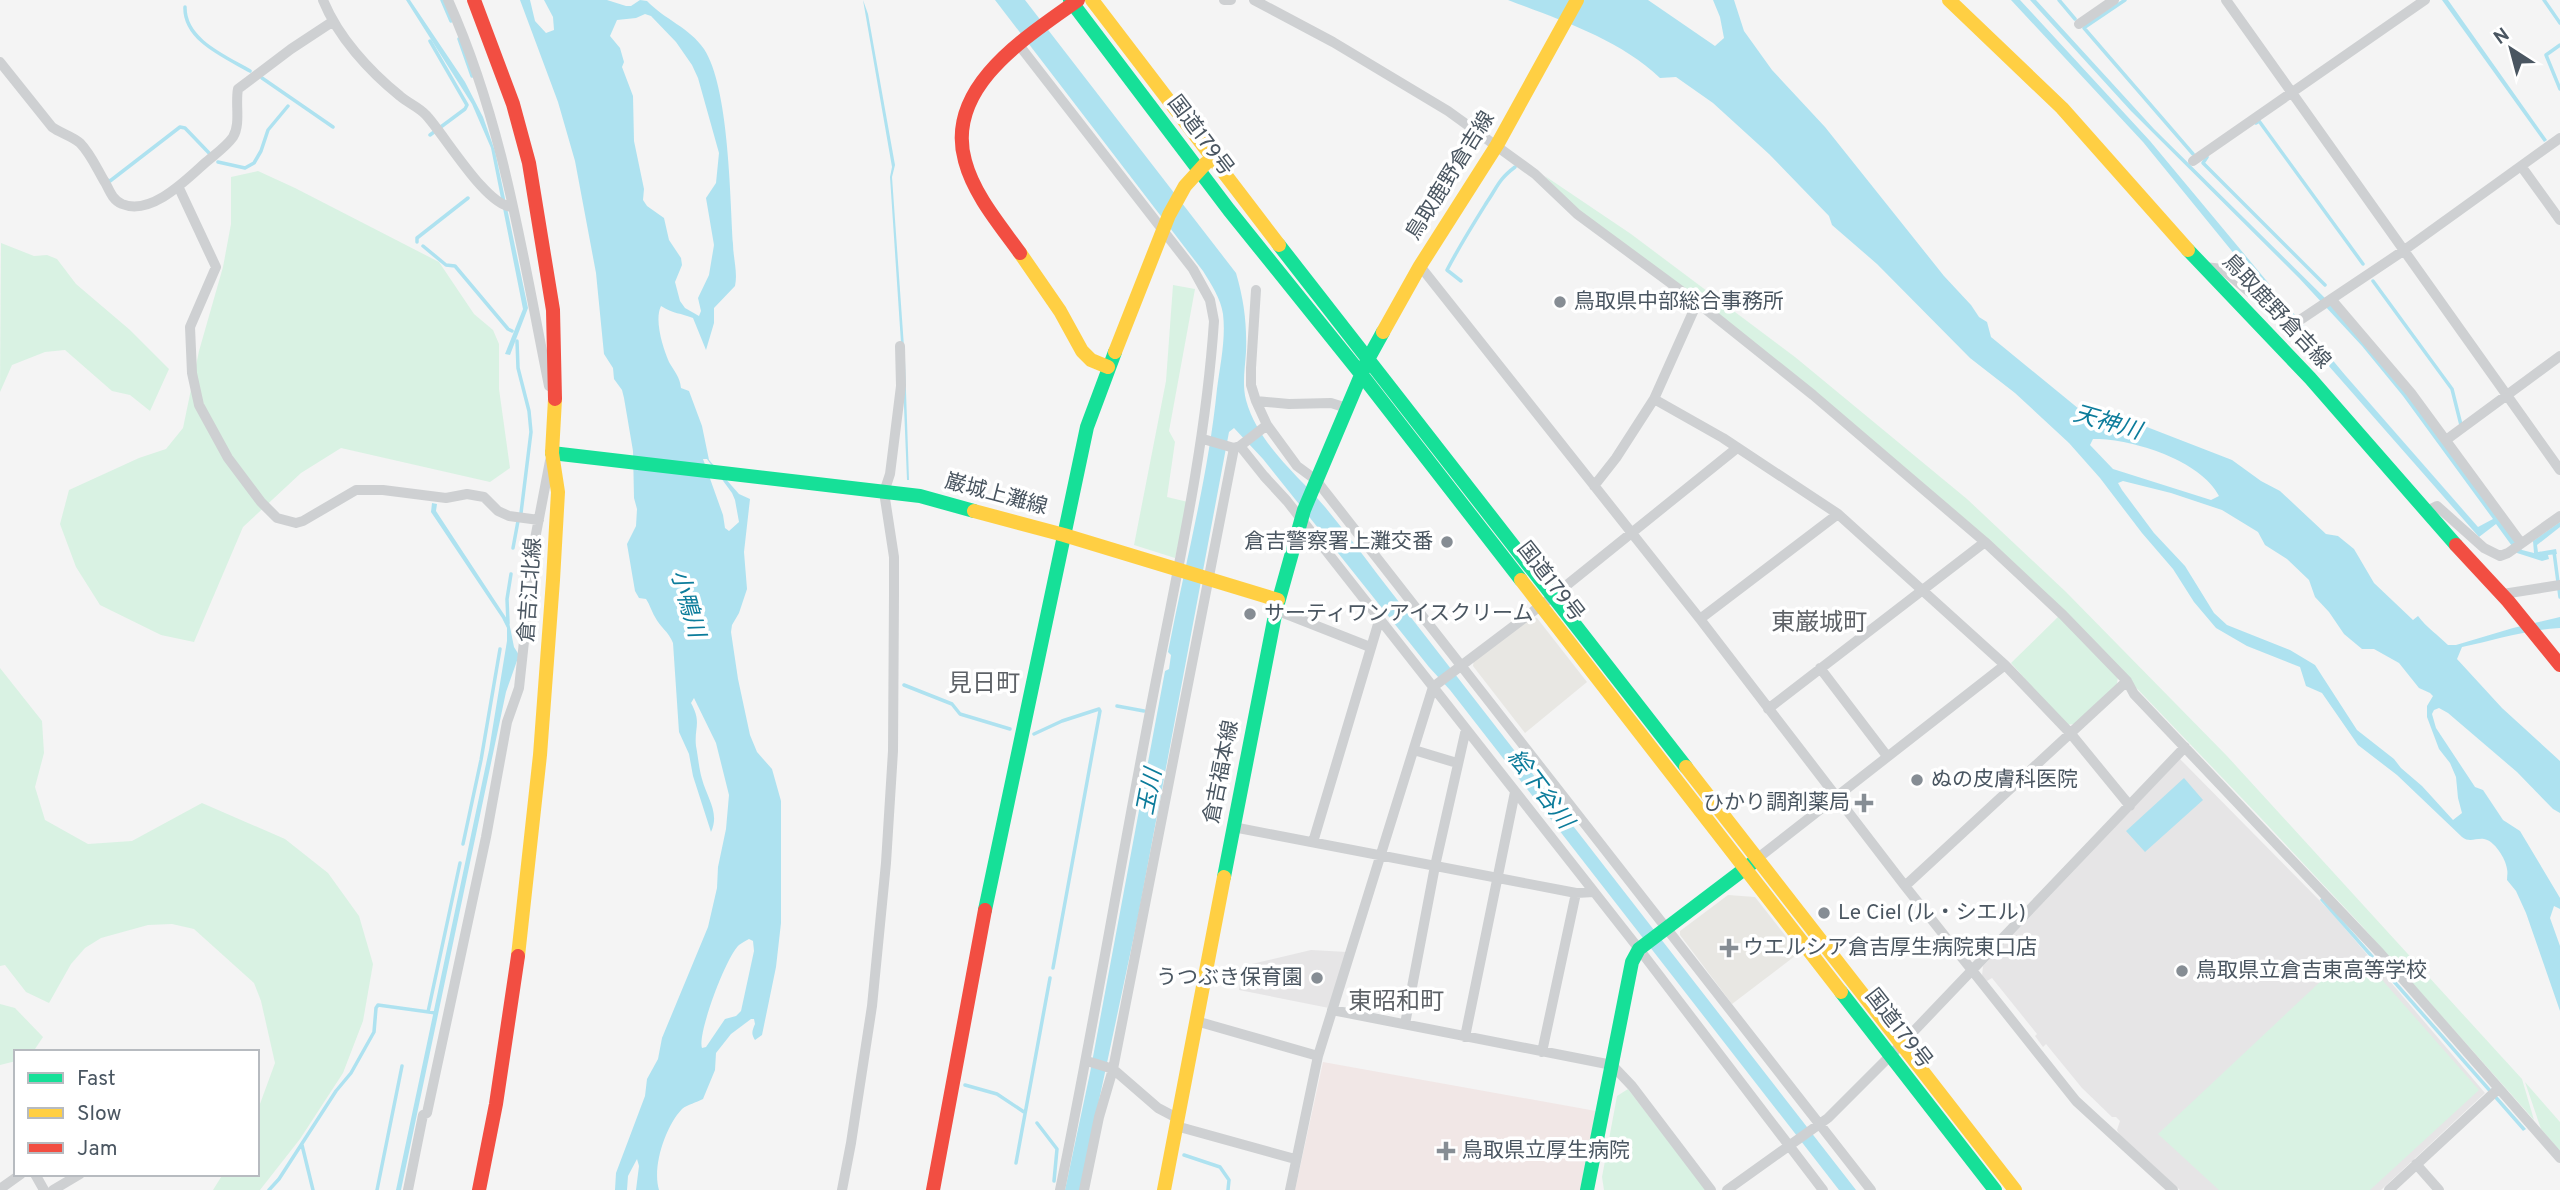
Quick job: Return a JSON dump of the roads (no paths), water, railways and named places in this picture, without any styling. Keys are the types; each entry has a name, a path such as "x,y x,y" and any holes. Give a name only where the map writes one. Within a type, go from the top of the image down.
{"main road":[{"name":"倉吉江北線","path":"474,0 513,104 529,163 553,310 556,390 552,453 558,492 531,860 518,970 497,1106 479,1190"},
{"name":"国道179号","path":"1092,0 1364,368 1752,863 1902,1043 2015,1190"},
{"name":"鳥取鹿野倉吉線","path":"1364,368 1420,266 1499,142 1577,0"},
{"name":"鳥取鹿野倉吉線","path":"1949,0 2062,108 2204,267 2311,378 2560,664"},
{"name":"国道179号","path":"1074,1 1229,210 1364,368"},
{"path":"1074,1 1021,43 983,80 965,109 961,127 964,160 984,201 1050,294 1079,347 1090,360 1108,368"},
{"name":"巌城上灘線","path":"552,453 920,496 1064,535 1087,427 1108,368 1164,228 1185,185 1211,159"},
{"name":"倉吉福本線","path":"1164,1190 1277,605 1315,483 1364,368"},
{"path":"933,1190 985,911 1064,535 1206,577 1277,605"},
{"name":"国道179号","path":"1752,863 1891,1055 1995,1190"},
{"path":"1587,1190 1632,962 1642,946 1752,863"}],"street":[{"path":"323,0 332,22 381,78 399,96 425,114 483,189 507,207 513,207"},
{"path":"448,0 496,132 549,386 556,390"},
{"path":"1224,0 1231,0"},
{"path":"1254,0 1345,49 1499,142 1577,214 1697,303 1813,395 1985,542 2063,615 2127,681 2134,694 2380,953 2560,1158"},
{"path":"2079,24 2114,0"},
{"path":"2226,0 2560,470"},
{"path":"2193,161 2425,0"},
{"path":"2,68 52,127 79,142 111,196 121,204 134,207 179,188 234,136 238,89 332,22"},
{"path":"1021,43 1164,228 1201,282 1210,300 1214,321 1203,439 1180,570 1060,1190"},
{"path":"2204,267 2222,269 2286,322 2294,324 2403,251 2560,138"},
{"path":"2521,166 2560,220"},
{"path":"179,188 216,267 190,327 192,373 199,405 228,458 276,518 296,523 351,492 383,489 446,498 467,494 484,496 498,510 509,516 539,520"},
{"path":"1420,266 1700,619 1905,886 2076,1101 2173,1190"},
{"path":"1256,289 1251,385 1267,425 1816,1127 1871,1190"},
{"path":"2331,299 2382,358 2446,440 2521,543"},
{"path":"1594,486 1616,458 1654,398 1697,303"},
{"path":"842,1190 872,1006 886,863 893,751 894,557 879,491 890,474 901,386 900,346"},
{"path":"2446,440 2560,356"},
{"path":"1654,398 1838,514 2005,665 2071,734 2130,806"},
{"path":"1256,401 1289,404 1331,403 1347,408"},
{"path":"1084,1190 1099,1117 1113,1069 1206,577 1237,447 1267,425"},
{"path":"1203,439 1237,447 1303,516 1379,621 1436,684 1466,729 1515,792 1594,892 1642,946 1794,1144 1823,1190"},
{"path":"1290,1190 1318,1056 1436,684 1737,448"},
{"path":"408,1190 486,837 507,722 519,688 539,520 552,453"},
{"path":"2425,512 2437,506 2484,548 2500,556 2560,516"},
{"path":"1700,619 1838,514"},
{"path":"1768,709 1985,542"},
{"path":"2505,598 2560,585"},
{"path":"1277,605 1370,647"},
{"path":"1313,842 1379,621"},
{"path":"1752,863 2005,665"},
{"path":"1820,668 1887,756"},
{"path":"1905,886 2127,681"},
{"path":"1405,1024 1435,866 1466,729"},
{"path":"1727,1190 1816,1127 1891,1055 2185,747"},
{"path":"1413,750 1457,762"},
{"path":"1465,1037 1515,792"},
{"path":"1233,827 1576,894 1594,892"},
{"path":"1542,1052 1576,894"},
{"path":"1332,1010 1612,1066 1632,1086 1711,1190"},
{"path":"1196,1021 1318,1056"},
{"path":"1087,1061 1113,1069 1177,1122 1295,1159"},
{"path":"2389,1190 2498,1089"},
{"path":"2416,1164 2439,1190"},
{"path":"0,1189 18,1176"},
{"path":"53,1190 77,1176"}],"water":[{"path":"406,0 410,0 465,82 483,117 495,151 528,308 510,355 505,354 523,309 491,148 472,104"},
{"name":"小鴨川","path":"520,0 530,0 535,21 546,33 554,30 553,17 544,0 607,0 626,6 640,0 647,1 692,35 704,49 719,89 727,143 735,286 714,308 714,323 706,350 693,318 661,306 658,319 669,362 681,388 689,391 702,426 709,460 739,494 750,499 744,552 747,589 731,632 750,735 757,752 772,769 781,801 781,923 776,967 762,1035 755,1040 752,1032 755,1024 754,1019 751,1019 731,1034 716,1053 715,1070 703,1099 682,1109 665,1136 657,1170 659,1190 636,1190 639,1166 637,1159 628,1176 627,1190 615,1190 616,1173 645,1096 647,1079 658,1059 662,1038 708,927 717,888 729,795 716,743 694,698 691,703 697,720 696,746 699,767 714,818 711,832 693,776 689,754 679,732 673,643 657,621 646,599 639,598 635,591 627,544 636,526 633,451 622,390 614,379 613,368 604,354 596,273 575,161 558,102","holes":["645,14 651,16 676,42 692,65 719,153 716,183 706,198 714,245 709,275 698,298 701,311 699,316 685,308 680,301 675,282 682,265 681,258 669,240 664,218 643,200 644,189 634,141 633,96 622,67 624,62 620,48 610,36 617,20","703,459 707,459 732,493 739,522 729,531 725,528","749,939 753,941 754,951 741,1011 736,1016 725,1019 706,1047 702,1048 708,1012 720,979 739,945"]},
{"path":"863,0 868,14 895,165 892,177 905,361 909,480 890,177 892,167"},
{"path":"995,0 1025,0 1236,273 1245,322 1245,394 1259,431 1345,532 1856,1190 1839,1190 1450,690 1263,459 1234,428 1229,432 1138,917 1080,1190 1065,1190 1090,1073 1165,671 1169,669 1171,655 1168,652 1208,455 1224,323 1220,303 1203,271"},
{"name":"天神川","path":"1508,0 1648,0 1715,46 1724,38 1713,0 1734,0 1744,31 1772,70 1825,127 1944,276 1979,317 1987,322 1991,337 2079,409 2094,417 2134,422 2232,460 2280,491 2326,534 2338,536 2354,549 2374,583 2413,620 2418,616 2448,645 2560,617 2560,628 2523,633 2462,647 2457,659 2502,708 2560,761 2560,813 2448,713 2439,708 2432,714 2436,728 2475,787 2483,790 2503,820 2520,831 2560,898 2560,909 2554,906 2550,918 2560,946 2560,1011 2526,913 2516,891 2507,880 2506,865 2495,846 2488,840 2462,837 2397,775 2358,745 2322,693 2306,686 2300,667 2247,646 2216,628 2194,602 2173,569 2069,443 2015,393 1970,358 1877,264 1832,225 1829,216 1769,154 1713,103 1676,77 1660,78 1644,64 1608,41","holes":["2093,439 2126,442 2181,462 2210,483 2219,496 2211,500 2113,469 2090,445","2123,481 2222,510 2258,532 2265,545 2287,559 2309,580 2315,597 2344,634 2362,649 2374,649 2399,663 2419,688 2430,693 2433,696 2427,706 2427,717 2439,749 2450,763 2456,777 2462,813 2453,820 2394,759 2357,730 2315,665 2290,650 2227,625 2214,613 2185,566 2154,533 2122,490 2118,483"]},
{"path":"2011,0 2020,0 2150,141 2345,375 2478,527 2493,519 2403,396 2362,346 2299,278 2131,111 2030,0 2036,0 2154,129 2333,306 2394,377 2522,550 2534,553 2533,541 2560,522 2560,527 2537,545 2538,552 2556,549 2557,554 2548,555 2549,559 2542,561 2517,553 2496,524 2479,537 2284,315 2143,142"},
{"path":"2442,0 2448,0 2547,140 2544,142"},
{"path":"432,503 437,504 436,511 509,622 514,647 519,655 506,692 401,1190 396,1190 489,750 507,641 507,628 502,618 431,512"},
{"path":"2184,778 2203,800 2145,852 2126,831"},
{"path":"2322,897 2526,1129 2523,1131 2320,900"}],"waterway":[{"path":"442,0 451,21"},
{"path":"2059,0 2075,19"},
{"path":"2085,27 2125,0"},
{"path":"2544,0 2560,23"},
{"path":"185,7 191,29 199,38 250,71"},
{"path":"2084,28 2193,154"},
{"path":"459,39 472,76"},
{"path":"430,41 467,105 430,135"},
{"path":"2560,45 2546,55 2560,89"},
{"path":"262,78 333,127"},
{"path":"218,162 245,168 254,163 268,130 288,106"},
{"path":"2256,123 2259,121 2363,264"},
{"path":"107,180 110,181 180,127 185,128 209,153"},
{"path":"2207,157 2203,163 2325,285"},
{"path":"1461,281 1447,270 1499,183 1515,167"},
{"path":"417,242 417,238 468,198"},
{"path":"423,246 446,265 455,266 512,331"},
{"path":"2373,281 2452,389 2461,425"},
{"path":"517,341 518,368 529,411 531,432 521,513"},
{"path":"513,548 518,521"},
{"path":"2554,552 2560,597"},
{"path":"508,623 507,599 511,574"},
{"path":"463,844 500,649"},
{"path":"904,685 952,704 960,714 1010,729"},
{"path":"1117,706 1144,711"},
{"path":"1034,734 1062,721 1099,709 1100,711 1053,968"},
{"path":"428,1012 460,863"},
{"path":"1016,1163 1050,978"},
{"path":"269,1190 351,1073 374,1032 378,1005 436,1013"},
{"path":"377,1190 402,1066"},
{"path":"965,1085 997,1094 1024,1112"},
{"path":"1037,1123 1057,1149 1054,1181"},
{"path":"302,1145 313,1190"},
{"path":"1184,1155 1220,1167 1229,1180 1228,1190"}],"place":[{"name":"鳥取県中部総合事務所","path":"1560,302"},
{"name":"倉吉警察署上灘交番","path":"1447,542"},
{"name":"サーティワンアイスクリーム","path":"1250,614"},
{"name":"ぬの皮膚科医院","path":"1917,780"},
{"name":"ひかり調剤薬局","path":"1864,803"},
{"name":"Le Ciel (ル・シエル)","path":"1824,913"},
{"name":"ウエルシア倉吉厚生病院東口店","path":"1729,948"},
{"name":"鳥取県立倉吉東高等学校","path":"2182,971"},
{"name":"うつぶき保育園","path":"1317,978"},
{"name":"鳥取県立厚生病院","path":"1446,1151"}],"district":[{"name":"東巌城町","path":"1819,624"},
{"name":"見日町","path":"984,685"},
{"name":"東昭和町","path":"1396,1003"}],"water label":[{"name":"絵下谷川","path":"1539,790"},
{"name":"玉川","path":"1151,792"}]}
